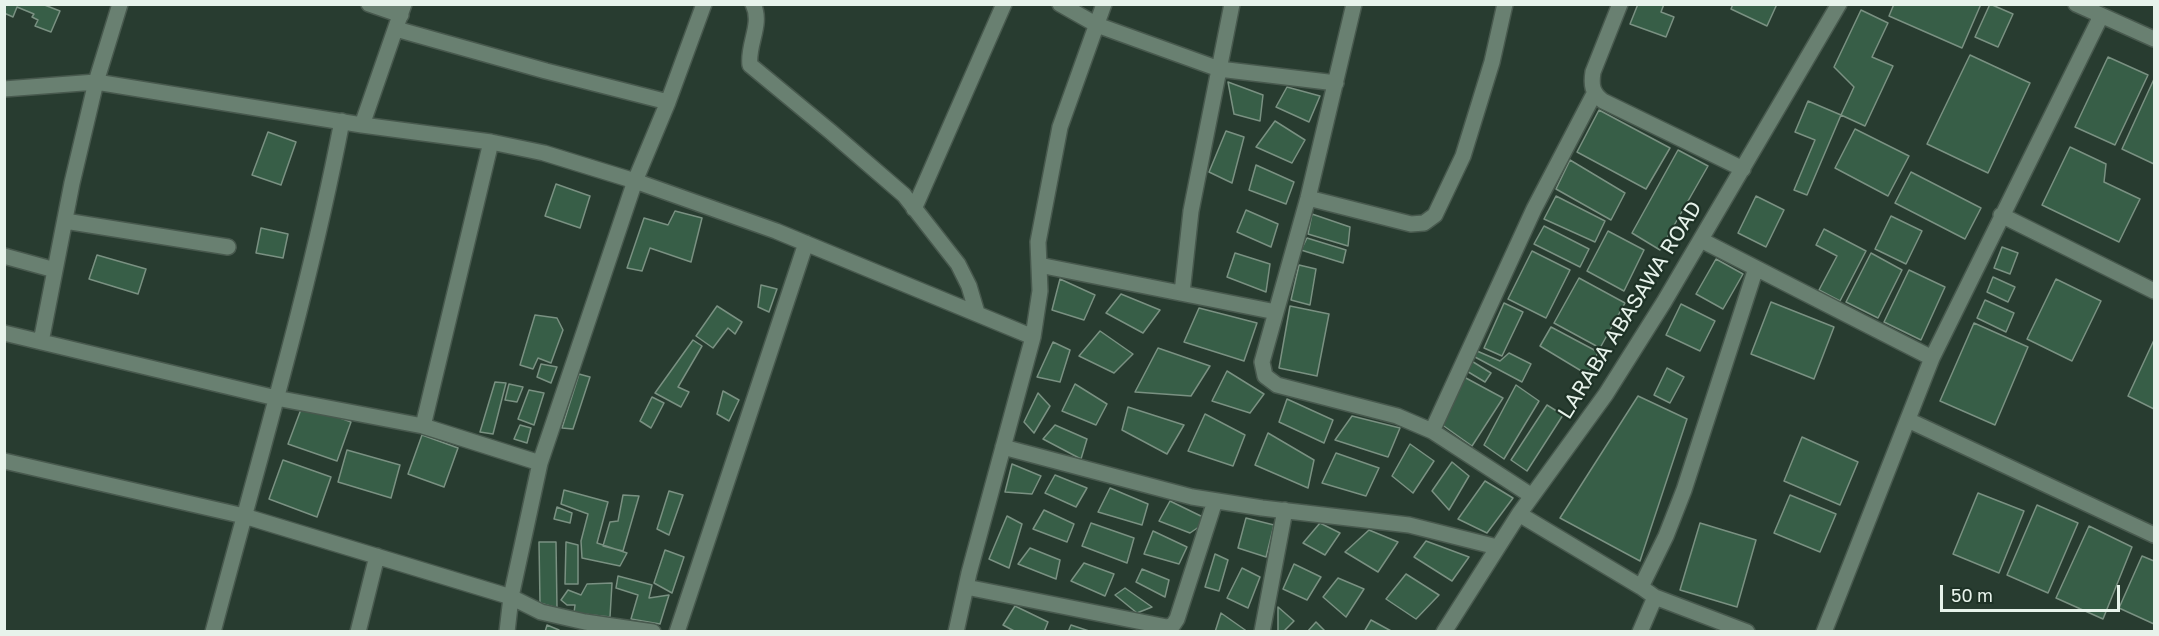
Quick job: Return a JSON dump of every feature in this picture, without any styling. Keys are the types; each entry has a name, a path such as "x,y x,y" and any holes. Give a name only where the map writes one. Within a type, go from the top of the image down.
{"street":[{"path":"41,342 96,82 120,4"},
{"path":"369,4 536,69 668,102"},
{"path":"507,632 511,597 540,463 635,181 668,102 704,4"},
{"path":"753,4 757,12 757,24 749,58 750,65 904,195 958,264 969,286 977,314"},
{"path":"914,209 1004,4"},
{"path":"1060,4 1097,25 1220,69 1336,83"},
{"path":"956,632 1033,337 1040,291 1038,242 1060,127 1104,4"},
{"path":"1182,293 1191,211 1232,4"},
{"path":"1354,4 1308,198 1262,362 1265,376 1277,384 1397,416 1432,431 1532,496"},
{"path":"1308,198 1411,224 1424,223 1435,215 1463,156 1492,62 1505,4"},
{"path":"1620,4 1593,72 1591,83 1594,94 1603,101 1743,169"},
{"name":"LARABA ABASAWA ROAD","path":"1444,632 1519,514 1606,394 1664,302 1839,4"},
{"path":"2076,4 2154,39"},
{"path":"362,125 400,16"},
{"path":"1824,632 1932,358 2101,16"},
{"path":"4,89 96,82 362,125 491,142 544,153 635,181 806,243 1033,337"},
{"path":"1432,431 1534,209 1594,94"},
{"path":"213,632 276,398 332,172 342,121"},
{"path":"423,426 491,142"},
{"path":"2001,215 2154,291"},
{"path":"65,221 228,247"},
{"path":"1701,240 1932,358"},
{"path":"677,632 806,243"},
{"path":"4,256 55,270"},
{"path":"1039,265 1276,312"},
{"path":"1641,587 1684,490 1756,268"},
{"path":"4,333 276,398 423,426 540,463"},
{"path":"1908,420 2154,535"},
{"path":"1003,447 1192,497 1409,525 1497,547"},
{"path":"4,461 244,516 511,597 541,612 585,622 653,632"},
{"path":"966,587 1166,629 1177,619 1215,501"},
{"path":"1262,632 1285,510"},
{"path":"1519,514 1655,597 1747,632"},
{"path":"358,632 377,556"},
{"path":"1640,632 1655,597"}],"building":[{"path":"4,4 42,4 60,11 51,32 35,26 38,20 32,17 34,14 17,7 13,17 4,13"},
{"path":"1638,4 1664,4 1661,12 1674,17 1666,37 1630,24"},
{"path":"1733,4 1777,4 1767,26 1731,9"},
{"path":"1894,4 1981,4 1962,48 1889,16"},
{"path":"1990,4 2013,14 1998,47 1975,37"},
{"path":"1861,10 1888,23 1872,57 1893,66 1865,126 1841,115 1854,87 1834,67"},
{"path":"1970,55 2030,83 1988,173 1927,144"},
{"path":"2108,57 2148,75 2115,145 2075,127"},
{"path":"2154,79 2154,164 2122,149"},
{"path":"1228,82 1263,95 1260,121 1234,114"},
{"path":"1287,87 1320,96 1309,122 1276,107"},
{"path":"1808,101 1841,115 1807,195 1794,190 1815,140 1795,132"},
{"path":"1599,110 1670,148 1646,189 1577,152"},
{"path":"1275,121 1305,140 1292,163 1256,147"},
{"path":"1855,129 1909,156 1888,196 1835,168"},
{"path":"1226,131 1244,137 1232,183 1209,172"},
{"path":"268,132 296,142 281,185 252,175"},
{"path":"2070,147 2106,164 2104,182 2140,199 2119,242 2042,205"},
{"path":"1678,150 1708,166 1660,250 1632,233"},
{"path":"1570,160 1625,193 1611,220 1556,189"},
{"path":"1256,165 1294,182 1286,204 1249,190"},
{"path":"1911,172 1981,208 1965,239 1895,203"},
{"path":"556,184 590,196 580,228 545,216"},
{"path":"1556,196 1605,221 1595,242 1544,219"},
{"path":"1756,196 1784,210 1766,247 1738,233"},
{"path":"1246,210 1278,224 1271,247 1237,232"},
{"path":"675,211 702,218 691,262 650,248 642,271 627,268 644,218 668,225"},
{"path":"1312,214 1350,227 1348,246 1308,234"},
{"path":"1891,216 1922,231 1906,264 1875,249"},
{"path":"1544,226 1589,249 1580,267 1534,244"},
{"path":"261,228 288,234 283,258 256,253"},
{"path":"1824,229 1866,251 1840,301 1819,290 1837,256 1816,245"},
{"path":"1608,231 1644,250 1624,291 1587,271"},
{"path":"1307,238 1346,250 1343,263 1301,250"},
{"path":"2002,247 2018,253 2010,274 1994,268"},
{"path":"1532,251 1570,270 1546,318 1508,299"},
{"path":"1235,253 1270,264 1266,292 1227,277"},
{"path":"1871,253 1902,270 1878,318 1846,302"},
{"path":"97,255 146,269 138,294 89,279"},
{"path":"1716,259 1743,274 1723,309 1696,294"},
{"path":"1299,265 1316,269 1310,305 1291,300"},
{"path":"1909,270 1945,287 1921,340 1884,322"},
{"path":"1993,277 2015,287 2008,302 1987,292"},
{"path":"1579,278 1625,303 1600,348 1554,323"},
{"path":"1060,279 1095,295 1084,320 1052,310"},
{"path":"2056,279 2101,301 2072,361 2027,339"},
{"path":"761,285 777,289 769,312 758,307"},
{"path":"1121,294 1160,310 1143,333 1106,313"},
{"path":"1985,300 2014,313 2006,332 1977,318"},
{"path":"1771,302 1834,327 1814,379 1751,354"},
{"path":"1504,303 1523,312 1502,356 1484,348"},
{"path":"1681,304 1715,321 1700,351 1666,335"},
{"path":"717,306 742,322 735,334 728,328 713,348 696,336"},
{"path":"1290,306 1329,314 1317,376 1279,368"},
{"path":"1199,308 1257,323 1244,361 1184,342"},
{"path":"535,315 557,318 563,330 551,363 538,358 533,369 520,365"},
{"path":"1974,323 2028,347 1995,425 1940,401"},
{"path":"1551,327 1598,352 1588,375 1540,346"},
{"path":"1100,331 1133,354 1114,373 1079,356"},
{"path":"693,340 702,346 678,387 689,392 681,407 655,393"},
{"path":"2154,340 2154,409 2128,396"},
{"path":"1053,342 1070,350 1060,382 1037,377"},
{"path":"1158,348 1210,366 1191,396 1135,392"},
{"path":"1477,351 1500,361 1509,353 1531,364 1522,382 1473,356"},
{"path":"1470,360 1491,373 1485,382 1465,370"},
{"path":"541,364 557,367 551,383 537,377"},
{"path":"1667,368 1684,377 1670,403 1654,395"},
{"path":"1227,371 1264,394 1250,413 1212,401"},
{"path":"579,374 590,377 573,429 562,428"},
{"path":"1464,377 1503,398 1472,446 1441,424"},
{"path":"495,382 506,383 493,434 480,432"},
{"path":"509,384 523,387 517,402 505,400"},
{"path":"1075,384 1107,404 1096,425 1062,411"},
{"path":"1516,385 1539,401 1504,459 1484,445"},
{"path":"529,390 544,393 534,425 518,419"},
{"path":"723,391 739,400 729,421 717,414"},
{"path":"1038,393 1050,406 1034,433 1024,422"},
{"path":"1638,396 1687,419 1640,561 1560,518"},
{"path":"652,397 664,403 651,428 640,421"},
{"path":"1287,399 1333,420 1324,443 1279,422"},
{"path":"303,404 351,422 337,461 288,444"},
{"path":"1547,405 1563,415 1527,471 1511,460"},
{"path":"1128,407 1184,425 1167,454 1122,430"},
{"path":"1205,414 1245,435 1233,466 1188,451"},
{"path":"1352,416 1400,428 1388,457 1335,440"},
{"path":"520,425 531,428 527,443 514,439"},
{"path":"1055,425 1087,439 1081,459 1043,439"},
{"path":"1268,433 1314,460 1308,488 1255,465"},
{"path":"422,435 458,448 444,487 408,474"},
{"path":"1802,437 1858,462 1840,505 1784,481"},
{"path":"1410,444 1434,461 1413,493 1392,476"},
{"path":"347,450 400,465 391,498 338,482"},
{"path":"1336,453 1379,468 1366,496 1322,483"},
{"path":"283,460 331,477 317,517 269,499"},
{"path":"1452,462 1469,476 1449,510 1432,491"},
{"path":"1012,464 1041,476 1032,494 1005,492"},
{"path":"1055,475 1087,488 1076,507 1045,493"},
{"path":"1485,481 1513,498 1487,533 1458,519"},
{"path":"1110,488 1148,504 1142,525 1098,512"},
{"path":"564,490 608,502 597,543 627,553 620,566 582,558 581,541 588,514 561,504"},
{"path":"669,491 683,495 669,535 657,529"},
{"path":"1978,493 2024,511 1999,573 1953,554"},
{"path":"623,495 639,496 623,551 603,546 610,522 618,521"},
{"path":"1790,495 1836,514 1820,552 1774,533"},
{"path":"1170,501 1209,520 1190,533 1159,521"},
{"path":"2037,505 2078,523 2048,593 2007,575"},
{"path":"557,507 572,513 570,523 554,519"},
{"path":"1044,510 1074,524 1067,542 1033,529"},
{"path":"1007,516 1022,524 1009,568 989,559"},
{"path":"1246,518 1274,525 1266,557 1238,548"},
{"path":"1091,523 1134,538 1127,563 1082,546"},
{"path":"1320,523 1340,533 1325,555 1303,543"},
{"path":"1700,523 1756,540 1737,607 1680,590"},
{"path":"2089,526 2132,547 2103,619 2056,598"},
{"path":"1369,530 1398,542 1378,572 1345,552"},
{"path":"1153,531 1187,547 1179,564 1144,554"},
{"path":"1426,541 1469,557 1452,581 1414,557"},
{"path":"539,542 556,542 557,608 540,603"},
{"path":"566,542 578,545 578,584 565,584"},
{"path":"1030,548 1060,560 1056,579 1018,564"},
{"path":"665,550 684,557 672,593 654,583"},
{"path":"1215,554 1228,560 1219,591 1205,587"},
{"path":"2142,556 2154,561 2154,624 2119,608"},
{"path":"1084,563 1114,574 1105,596 1071,581"},
{"path":"1294,564 1321,577 1307,600 1283,589"},
{"path":"1242,568 1260,577 1248,608 1227,598"},
{"path":"1142,569 1169,580 1165,597 1136,582"},
{"path":"1406,574 1439,595 1416,619 1386,599"},
{"path":"618,576 652,585 649,598 669,595 660,624 631,619 638,595 616,588"},
{"path":"1338,578 1364,589 1346,617 1323,597"},
{"path":"612,583 610,617 574,613 575,605 567,605 561,600 568,590 581,595 587,584"},
{"path":"1125,588 1152,607 1137,613 1115,595"},
{"path":"1015,606 1048,622 1044,632 1016,632 1003,625"},
{"path":"1278,607 1294,621 1283,632 1278,632"},
{"path":"1221,613 1248,632 1215,632"},
{"path":"1371,620 1393,632 1364,632"},
{"path":"1316,622 1326,632 1307,632"},
{"path":"547,625 559,630 559,632 545,632"},
{"path":"1071,625 1092,632 1068,632"}]}
